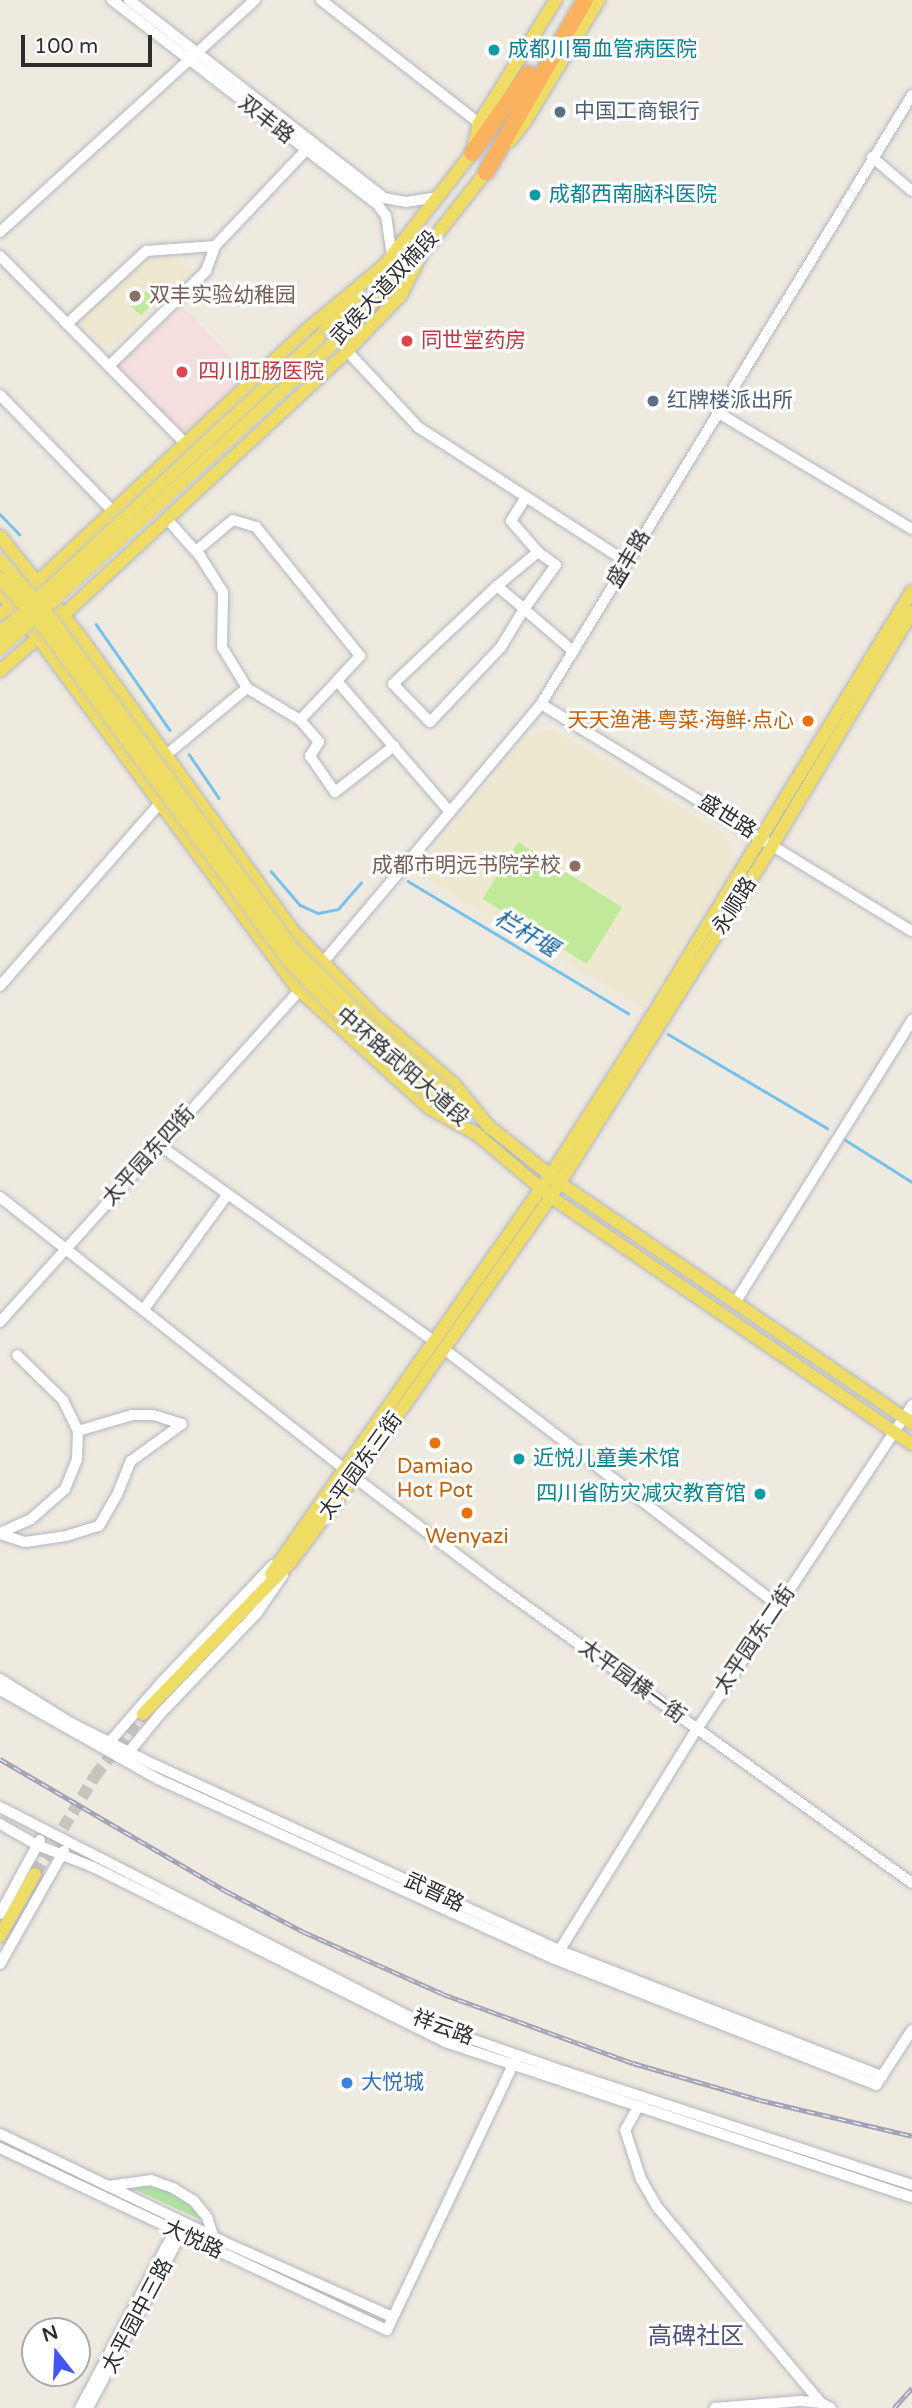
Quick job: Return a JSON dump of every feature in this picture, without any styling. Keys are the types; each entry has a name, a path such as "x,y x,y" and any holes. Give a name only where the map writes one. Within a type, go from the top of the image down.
{"highway":[{"path":"486,172 573,0"},
{"path":"472,153 525,91 585,0"}],"main road":[{"name":"武侯大道双楠段","path":"0,634 318,338 389,259 472,153 479,123 556,0"},
{"name":"武侯大道双楠段","path":"0,649 339,338 422,253 526,122 600,0"},
{"path":"0,671 347,351 401,295 422,253"},
{"path":"0,615 311,326 389,259"},
{"path":"0,536 63,615 293,931 374,1014 454,1084 491,1129"},
{"name":"中环路武阳大道段","path":"0,560 52,620 291,947 480,1136 546,1193 912,1444"},
{"name":"中环路武阳大道段","path":"0,578 44,629 287,959 338,1012 442,1096 491,1129 555,1180 908,1420"},
{"path":"767,842 912,591"},
{"path":"0,592 38,638 299,990 429,1108 480,1136"},
{"name":"永顺路","path":"546,1193 912,611"},
{"name":"太平园东三街","path":"139,1713 255,1598 286,1560 546,1193"},
{"path":"0,1936 30,1871"}],"street":[{"name":"双丰路","path":"112,0 194,56 384,198 406,202 439,197"},
{"name":"双丰路","path":"129,0 305,151 378,205 386,216 389,259"},
{"path":"0,232 256,0"},
{"path":"321,0 479,123"},
{"name":"盛丰路","path":"299,990 541,704 912,95"},
{"path":"109,366 206,271 215,246 305,151"},
{"path":"872,157 912,191"},
{"path":"68,324 146,251 215,246"},
{"path":"0,256 185,443"},
{"path":"347,351 418,426 627,562"},
{"path":"0,395 113,511"},
{"path":"717,412 912,529"},
{"path":"526,496 510,521 538,552 556,565 501,647 430,722 393,684 497,586 538,552"},
{"path":"167,519 196,551 223,592 222,647 247,688 300,720 319,742 310,756 335,792 394,746"},
{"path":"196,551 233,520 256,527 360,656 300,720"},
{"path":"497,586 573,651"},
{"path":"337,681 450,812"},
{"path":"164,756 247,688"},
{"name":"盛世路","path":"541,704 912,931"},
{"path":"0,986 160,803"},
{"name":"太平园东四街","path":"0,1322 299,990"},
{"path":"736,1301 912,1020"},
{"path":"159,1144 439,1345 778,1605"},
{"path":"144,1309 228,1194"},
{"name":"太平园横一街","path":"0,1197 349,1473 912,1883"},
{"path":"0,1534 31,1519 65,1489 78,1459 78,1431 63,1400 18,1355"},
{"name":"太平园东二街","path":"557,1954 778,1605 896,1433 908,1420 912,1405"},
{"path":"0,1534 24,1542 66,1536 99,1525 117,1495 131,1461 181,1424 153,1415 132,1415 78,1431"},
{"path":"106,1746 286,1560"},
{"path":"126,1756 257,1613 286,1560"},
{"name":"武晋路","path":"0,1679 106,1746"},
{"name":"武晋路","path":"0,1690 126,1756 557,1954 879,2080 912,2030"},
{"path":"139,1713 143,1723 151,1726"},
{"name":"祥云路","path":"0,1807 414,2019 515,2061 638,2107 912,2197"},
{"name":"祥云路","path":"0,1824 37,1846 93,1867 446,2042 912,2185"},
{"path":"30,1871 37,1846 45,1831"},
{"path":"0,1964 68,1843"},
{"path":"0,1914 32,1866 47,1880"},
{"path":"0,2134 108,2186 180,2227 213,2236 393,2317 515,2061"},
{"path":"638,2107 625,2130 641,2179 658,2208 826,2405"},
{"name":"大悦路","path":"0,2148 180,2227 387,2330 393,2317"},
{"path":"108,2186 151,2180 173,2188 194,2201 207,2217 213,2236"},
{"name":"太平园中三路","path":"80,2408 180,2227"},
{"name":"太平园中三路","path":"88,2408 180,2227"},
{"path":"715,2408 800,2401 826,2405"}],"shaded area":[{"name":"双丰实验幼稚园","path":"156,255 181,259 190,274 108,351 82,325 80,318 148,257"},
{"name":"四川肛肠医院","path":"182,305 247,375 179,439 114,368"},
{"name":"成都市明远书院学校","path":"554,729 726,835 734,862 644,1008 414,871 528,735"}],"green space":[{"path":"147,291 156,300 141,316 131,307"},
{"path":"518,842 622,907 587,964 482,899"},
{"path":"141,2185 170,2191 185,2200 203,2221 130,2187"}],"waterway":[{"name":"栏杆堰","path":"0,514 19,534"},
{"name":"栏杆堰","path":"96,624 170,730"},
{"name":"栏杆堰","path":"189,754 219,798"},
{"name":"栏杆堰","path":"271,871 300,905 318,913 338,909 361,883"},
{"name":"栏杆堰","path":"408,881 628,1013"},
{"name":"栏杆堰","path":"668,1034 827,1128"},
{"name":"栏杆堰","path":"844,1139 912,1182"}],"tunnel":[{"path":"35,1874 95,1776 143,1714"}],"railway":[{"path":"0,1759 228,1892 304,1932 443,1994 633,2063 760,2100 912,2136"},
{"path":"894,2408 912,2388"}],"place":[{"name":"成都川蜀血管病医院","path":"494,50"},
{"name":"中国工商银行","path":"560,112"},
{"name":"成都西南脑科医院","path":"535,195"},
{"name":"双丰实验幼稚园","path":"135,296"},
{"name":"同世堂药房","path":"407,341"},
{"name":"四川肛肠医院","path":"182,372"},
{"name":"红牌楼派出所","path":"653,401"},
{"name":"天天渔港·粤菜·海鲜·点心","path":"808,721"},
{"name":"成都市明远书院学校","path":"575,866"},
{"name":"Damiao Hot Pot","path":"435,1443"},
{"name":"近悦儿童美术馆","path":"519,1459"},
{"name":"四川省防灾减灾教育馆","path":"760,1494"},
{"name":"Wenyazi","path":"467,1513"},
{"name":"大悦城","path":"347,2083"}],"district":[{"name":"高碑社区","path":"696,2337"}]}
